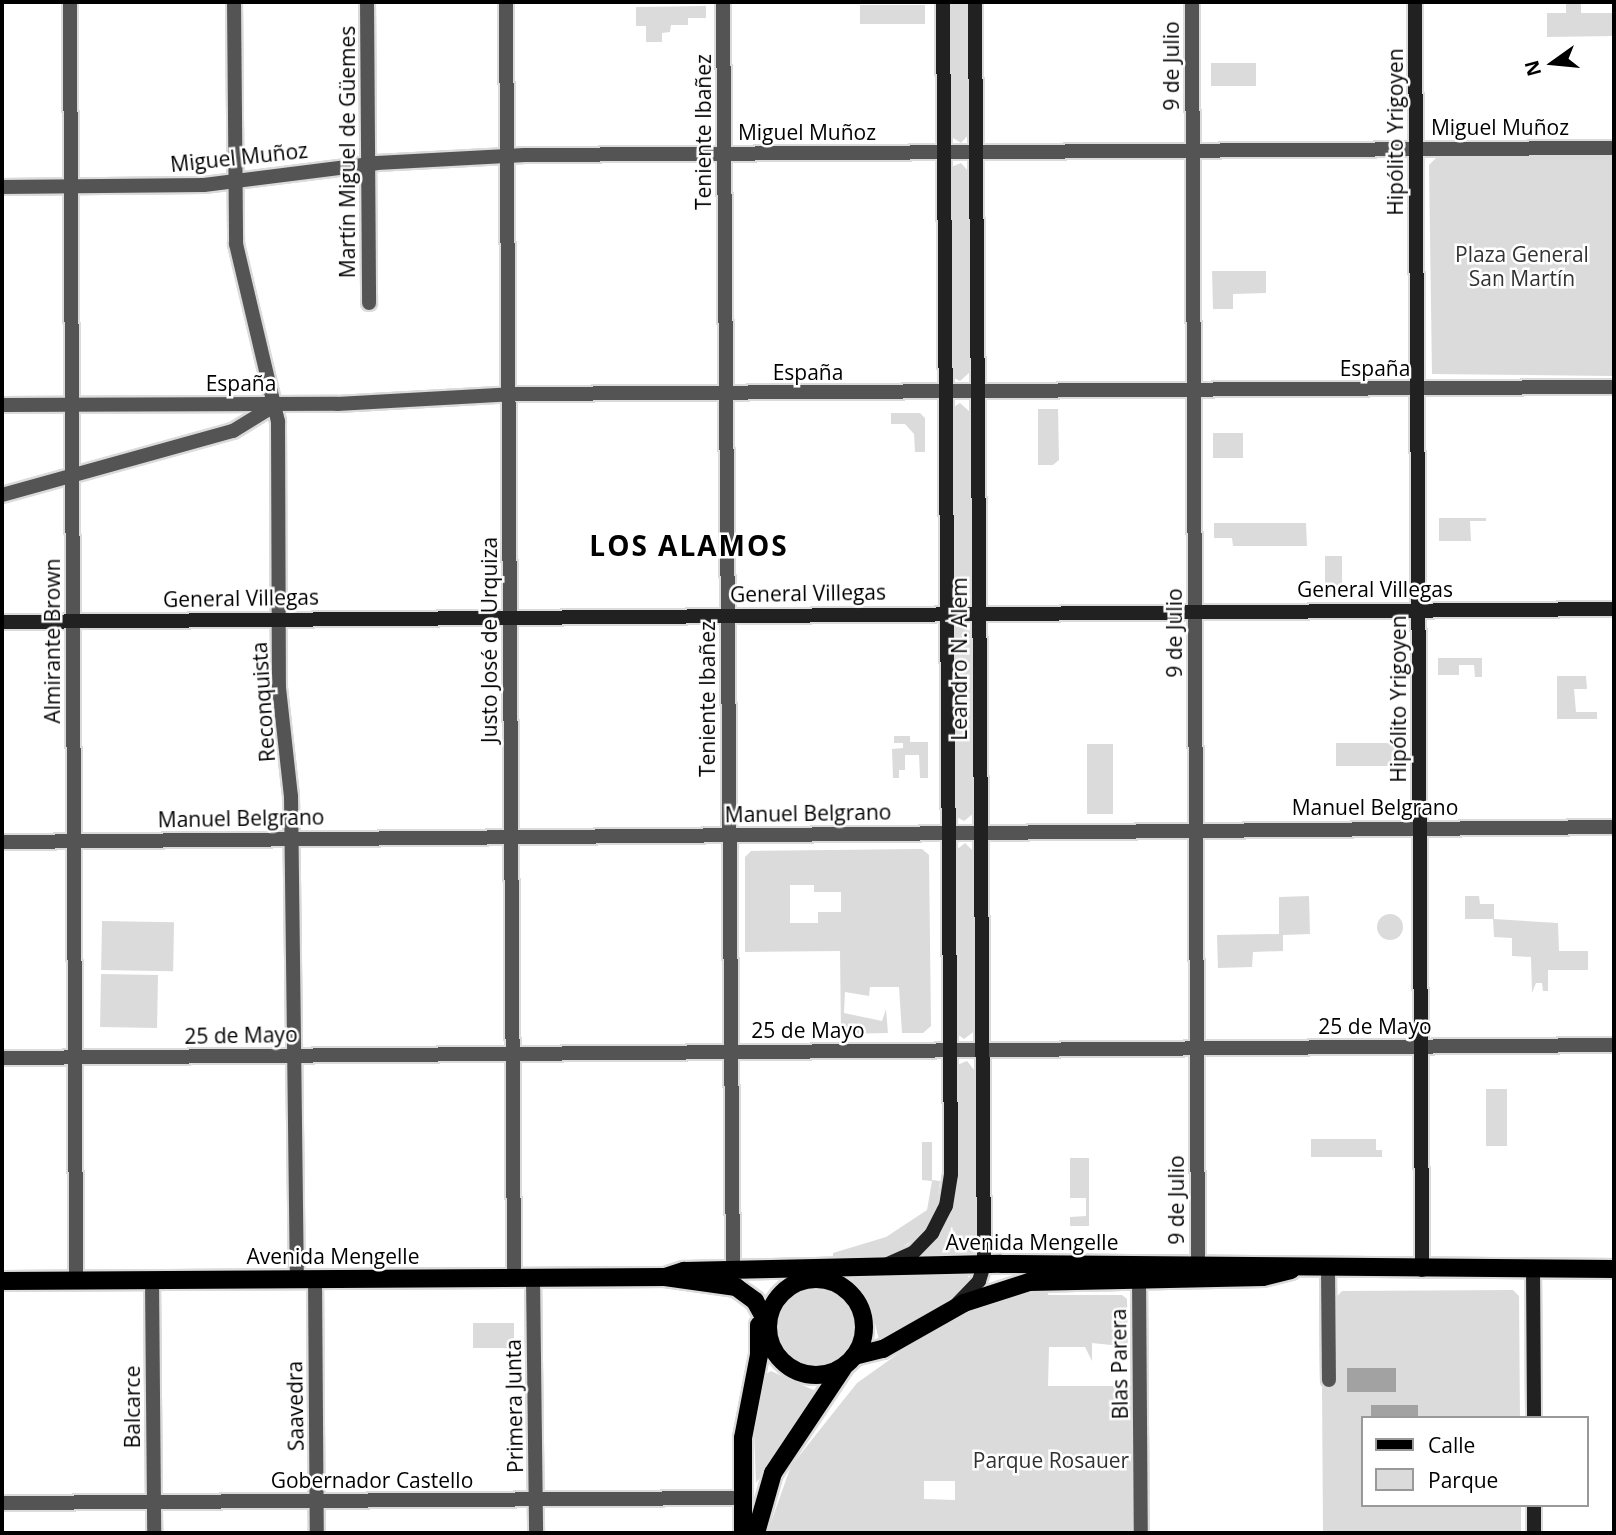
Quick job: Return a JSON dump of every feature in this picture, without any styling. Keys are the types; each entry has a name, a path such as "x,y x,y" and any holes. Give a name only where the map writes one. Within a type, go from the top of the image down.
{"main road":[{"name":"Avenida Mengelle","path":"665,1277 680,1271 984,1265 1267,1264 1293,1270 1614,1269"},
{"path":"743,1533 745,1418 773,1306 785,1290 858,1267"},
{"name":"Avenida Mengelle","path":"771,1269 816,1279"},
{"name":"Avenida Mengelle","path":"850,1361 883,1349 955,1306 1040,1281 1263,1278 1293,1270"},
{"name":"Avenida Mengelle","path":"2,1281 665,1277 724,1283 741,1290"},
{"path":"756,1533 773,1473 850,1361 863,1335 861,1312 849,1292 816,1279"},
{"path":"741,1290 755,1301 779,1358 799,1372 823,1375 850,1361"},
{"path":"741,1290 759,1329 756,1371"},
{"path":"801,1429 883,1349"}],"street":[{"name":"Almirante Brown","path":"70,2 76,1280"},
{"name":"Reconquista","path":"234,2 235,182 239,263 277,404 280,708 291,839 294,1055 305,1279"},
{"name":"Martín Miguel de Güemes","path":"366,2 369,303"},
{"name":"Justo José de Urquiza","path":"506,2 514,1278"},
{"name":"Teniente Ibañez","path":"723,2 733,1270"},
{"name":"Leandro N. Alem","path":"879,1267 900,1261 920,1247 946,1206 951,1174 943,2"},
{"name":"Leandro N. Alem","path":"975,2 984,1265"},
{"name":"9 de Julio","path":"1192,2 1198,1264"},
{"name":"Hipólito Yrigoyen","path":"1415,2 1422,1270"},
{"name":"Miguel Muñoz","path":"2,187 235,182 368,164 507,156 1614,148"},
{"name":"España","path":"2,405 277,404 509,394 1614,387"},
{"path":"2,495 233,431 277,404"},
{"name":"General Villegas","path":"2,622 947,612 1614,609"},
{"name":"Manuel Belgrano","path":"2,842 981,830 1614,827"},
{"name":"25 de Mayo","path":"2,1058 1614,1045"},
{"path":"955,1306 979,1281 984,1265"},
{"path":"1533,1269 1534,1416"},
{"path":"1328,1270 1329,1380"},
{"name":"Primera Junta","path":"533,1278 536,1533"},
{"name":"Blas Parera","path":"1139,1278 1141,1533"},
{"name":"Saavedra","path":"305,1279 317,1533"},
{"name":"Balcarce","path":"152,1280 154,1533"},
{"name":"Gobernador Castello","path":"2,1503 743,1498"},
{"path":"1534,1507 1534,1533"}],"green space":[{"path":"949,2 969,2 969,134 961,143 950,136"},
{"path":"1566,2 1581,2 1581,13 1614,13 1614,36 1547,37 1547,13 1566,13"},
{"path":"860,5 925,5 925,24 860,24"},
{"path":"706,6 706,18 688,18 688,25 671,25 670,32 662,33 662,42 646,42 646,26 636,26 636,7"},
{"path":"1211,63 1256,63 1256,86 1211,86"},
{"name":"Plaza General San Martín","path":"1437,157 1614,157 1614,376 1432,374 1429,165"},
{"path":"961,163 969,172 970,372 960,381 952,377 951,167"},
{"path":"1212,271 1266,271 1266,293 1233,294 1233,309 1213,309"},
{"path":"960,403 970,412 972,593 962,602 953,595 951,409"},
{"path":"1038,409 1058,409 1059,460 1053,465 1038,465"},
{"path":"891,413 920,413 925,418 925,452 915,452 914,434 905,424 891,424"},
{"path":"1213,433 1243,433 1243,458 1213,458"},
{"path":"1439,518 1486,518 1486,521 1470,521 1471,541 1439,541"},
{"path":"1214,523 1306,523 1307,546 1233,546 1232,538 1214,538"},
{"path":"1325,556 1342,556 1342,592 1325,592"},
{"path":"964,623 973,633 974,813 964,821 955,816 954,628"},
{"path":"1438,658 1482,658 1482,677 1475,677 1474,665 1459,665 1459,675 1438,675"},
{"path":"1557,676 1586,676 1587,689 1574,689 1576,712 1597,712 1597,719 1557,719"},
{"path":"894,736 910,736 910,742 928,742 928,778 920,778 919,755 905,755 905,770 899,770 899,778 893,778 892,749 903,748 903,743 894,743"},
{"path":"1336,743 1401,743 1401,766 1336,766"},
{"path":"1087,744 1113,744 1113,814 1087,814"},
{"path":"965,843 975,853 976,1030 964,1039 957,1034 955,851"},
{"path":"922,849 929,855 931,1026 923,1033 902,1033 899,987 870,987 869,996 845,992 844,1013 882,1021 886,1009 888,1033 841,1034 840,951 745,952 745,857 751,851","holes":["790,885 814,885 814,892 841,892 841,912 818,912 818,923 790,923"]},
{"path":"1309,896 1310,934 1283,935 1283,951 1253,952 1252,967 1218,968 1217,935 1279,934 1279,897"},
{"path":"1465,896 1479,896 1480,904 1494,904 1494,919 1558,923 1559,951 1588,951 1588,970 1548,970 1548,991 1543,991 1542,983 1536,983 1532,993 1531,957 1512,956 1512,938 1494,937 1493,919 1465,919"},
{"path":"1390,914 1399,918 1403,927 1399,936 1390,940 1381,936 1377,927 1381,918"},
{"path":"102,921 174,922 173,971 101,970"},
{"path":"101,974 158,975 157,1028 100,1027"},
{"path":"967,1061 975,1071 976,1254 920,1258 941,1231 957,1065"},
{"path":"1486,1089 1507,1089 1507,1146 1486,1146"},
{"path":"1311,1139 1376,1139 1376,1150 1382,1150 1382,1157 1311,1157"},
{"path":"922,1142 932,1142 932,1180 940,1181 937,1205 921,1234 890,1256 833,1260 833,1253 886,1237 927,1210 932,1181 922,1180"},
{"path":"1070,1158 1089,1158 1089,1226 1070,1226 1070,1217 1086,1216 1086,1198 1070,1198"},
{"path":"967,1273 970,1282 963,1291 879,1340 871,1307 850,1276"},
{"path":"816,1290 830,1293 842,1301 850,1313 853,1327 850,1341 842,1353 830,1361 816,1364 802,1361 790,1353 782,1341 779,1327 782,1313 790,1301 802,1293"},
{"name":"Parque Rosauer","path":"1048,1290 1048,1295 1122,1295 1127,1299 1128,1360 1122,1361 1121,1346 1092,1343 1092,1361 1085,1347 1049,1347 1048,1386 1133,1386 1135,1533 767,1533 791,1466 857,1383 940,1324 1004,1299","holes":["924,1481 955,1481 955,1500 924,1499"]},
{"path":"1513,1290 1519,1296 1520,1416 1360,1416 1360,1507 1521,1507 1521,1533 1323,1533 1322,1386 1335,1386 1335,1298 1342,1291"},
{"path":"473,1323 514,1323 514,1348 473,1348"},
{"path":"771,1371 820,1393 756,1483 754,1431 766,1374"}],"shaded area":[{"path":"1347,1368 1396,1368 1396,1392 1347,1392"},
{"path":"1371,1405 1418,1405 1418,1416 1371,1416"}],"district":[{"name":"LOS ALAMOS","path":"689,545"}]}
